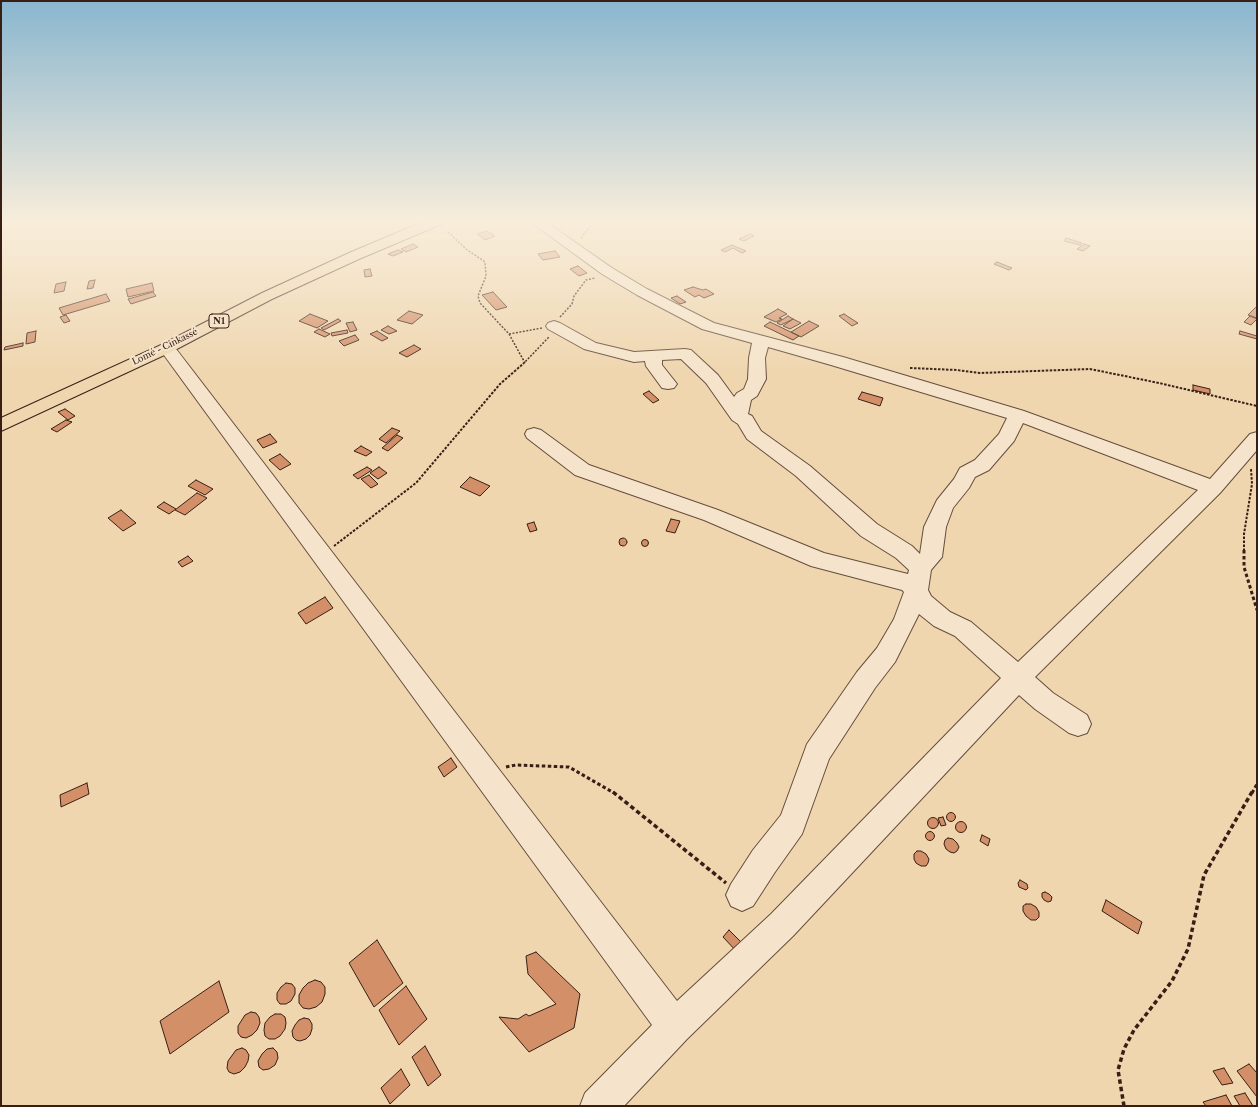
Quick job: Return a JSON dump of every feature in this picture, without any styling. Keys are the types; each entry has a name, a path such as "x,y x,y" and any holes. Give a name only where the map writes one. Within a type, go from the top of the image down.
{"highway":[{"name":"Lomé - Cinkassé","path":"1,425 167,348 274,293 328,272"}],"street":[{"path":"608,272 642,292 708,326 837,361 1018,415 1115,450 1213,488"},
{"path":"554,326 590,346 619,354 634,357 685,354 712,379 738,416 745,420 754,435 803,472 869,530 904,552 919,578 923,603 942,619 963,629 1019,677 1044,701 1078,724"},
{"path":"738,416 743,397 751,392 757,379 757,358 761,341"},
{"path":"167,348 321,556 675,1027"},
{"path":"653,356 654,366 668,384"},
{"path":"742,895 764,861 792,824 817,754 866,680 886,655 905,621 919,578 930,557 935,527 944,505 962,483 967,473 982,465 1007,437 1018,415"},
{"path":"534,434 582,470 711,515 819,560 909,583 919,578"},
{"path":"598,1106 675,1027 782,925 1019,677 1213,488 1252,443"}],"path":[{"path":"486,272 486,276 478,296 480,303 509,334 525,363"},
{"path":"321,556 416,483 500,384 525,363 548,338 560,315 572,304 574,296 586,280 603,275 606,272"},
{"path":"509,334 554,326"},
{"path":"904,368 957,370 980,373 1090,369 1159,383 1257,406"},
{"path":"1252,443 1252,484 1244,534 1244,567 1257,610"},
{"path":"481,768 492,771 516,765 568,767 610,790 742,895"},
{"path":"1124,1106 1118,1070 1124,1049 1134,1030 1172,981 1188,949 1204,875 1257,784"}],"building":[{"path":"364,272 371,272 372,276 365,277"},
{"path":"573,272 587,273 579,276"},
{"path":"95,280 93,288 87,289 89,281"},
{"path":"66,282 64,291 54,293 56,284"},
{"path":"152,283 154,291 128,297 126,289"},
{"path":"693,287 703,290 706,289 714,294 704,298 699,295 695,297 684,290"},
{"path":"153,292 156,296 131,304 128,299"},
{"path":"493,292 507,307 496,310 482,295"},
{"path":"106,294 110,301 63,315 59,308"},
{"path":"677,296 686,302 680,304 671,298"},
{"path":"1257,306 1257,318 1248,315"},
{"path":"778,309 787,314 779,318 782,319 776,322 764,317"},
{"path":"409,311 423,315 412,324 397,320"},
{"path":"310,314 328,321 317,328 299,321"},
{"path":"844,314 858,323 852,326 839,316"},
{"path":"66,315 70,321 64,323 60,317"},
{"path":"788,316 793,319 781,325 777,323"},
{"path":"1250,316 1257,319 1251,325 1244,322"},
{"path":"338,319 341,321 324,330 321,328"},
{"path":"793,319 801,323 790,329 783,326"},
{"path":"809,321 819,326 801,337 791,332"},
{"path":"353,322 357,330 350,332 346,323"},
{"path":"770,322 799,336 793,340 764,326"},
{"path":"388,326 397,331 389,334 381,330"},
{"path":"319,329 330,334 325,337 314,332"},
{"path":"347,330 348,333 332,336 331,333"},
{"path":"36,331 35,342 26,344 27,333"},
{"path":"377,331 388,338 382,341 370,334"},
{"path":"1240,331 1257,336 1257,339 1239,334"},
{"path":"355,335 359,340 344,346 339,341"},
{"path":"23,343 23,346 4,350 5,347"},
{"path":"414,345 421,349 407,357 399,353"},
{"path":"1193,385 1210,389 1210,394 1193,390"},
{"path":"649,391 659,400 653,403 643,394"},
{"path":"862,392 883,398 880,406 858,399"},
{"path":"65,409 75,416 68,420 58,412"},
{"path":"66,420 72,422 57,432 51,429"},
{"path":"392,428 400,431 386,443 379,439"},
{"path":"270,434 277,442 263,448 257,440"},
{"path":"397,435 403,438 388,451 382,448"},
{"path":"361,446 372,452 366,456 354,451"},
{"path":"280,454 291,464 280,470 269,460"},
{"path":"367,467 372,470 358,479 353,475"},
{"path":"379,467 387,473 378,479 370,473"},
{"path":"369,475 378,484 371,488 361,479"},
{"path":"470,477 490,486 480,496 460,487"},
{"path":"196,480 213,489 205,495 188,486"},
{"path":"197,493 207,498 185,515 175,510"},
{"path":"164,502 176,509 169,514 157,507"},
{"path":"121,510 136,523 123,531 108,518"},
{"path":"671,519 680,521 675,533 666,531"},
{"path":"534,522 537,530 530,532 527,524"},
{"path":"623,538 626,539 626,545 623,546 620,545 619,542 620,539"},
{"path":"645,539 648,540 648,546 645,547 642,546 641,543 642,540"},
{"path":"188,556 193,561 182,567 178,562"},
{"path":"325,597 333,608 306,624 298,613"},
{"path":"451,758 457,767 444,777 438,767"},
{"path":"87,783 89,794 61,807 60,795"},
{"path":"951,812 956,817 951,822 946,817"},
{"path":"933,817 937,819 939,823 937,827 933,829 929,827 927,823 929,819"},
{"path":"943,817 946,825 941,826 938,818"},
{"path":"961,821 965,823 967,827 965,831 961,833 957,831 955,827 957,823"},
{"path":"928,832 932,832 934,836 932,840 928,840 926,838 926,834"},
{"path":"982,835 990,839 988,846 980,841"},
{"path":"948,838 953,839 959,847 954,853 946,849 944,844 945,840"},
{"path":"917,851 921,851 926,854 929,859 926,866 921,866 916,863 914,854"},
{"path":"1020,880 1027,884 1028,888 1026,890 1019,887 1018,883"},
{"path":"1045,892 1052,897 1051,901 1048,902 1042,897 1042,893"},
{"path":"1106,900 1142,922 1138,934 1102,911"},
{"path":"1026,904 1031,904 1036,907 1039,912 1039,917 1036,920 1031,920 1026,916 1023,911 1023,906"},
{"path":"729,930 744,945 738,953 723,937"},
{"path":"377,940 403,983 374,1007 349,963"},
{"path":"536,952 580,994 574,1028 529,1052 499,1017 518,1019 526,1014 529,1016 556,1004 528,974 526,956"},
{"path":"315,980 321,982 325,987 325,994 322,1002 316,1007 309,1009 303,1008 299,1003 299,995 308,983"},
{"path":"219,981 229,1012 170,1054 160,1021"},
{"path":"286,983 292,984 295,988 295,994 291,1001 286,1004 280,1004 277,1000 277,993"},
{"path":"406,986 427,1019 399,1045 379,1010"},
{"path":"251,1012 256,1013 259,1017 260,1023 257,1030 252,1035 246,1038 241,1037 238,1033 238,1026 245,1015"},
{"path":"275,1014 281,1014 285,1017 285,1029 280,1036 275,1039 269,1039 265,1036 265,1023"},
{"path":"304,1018 309,1019 312,1024 310,1035 306,1039 300,1041 296,1040 293,1037 292,1031 299,1020"},
{"path":"425,1046 441,1075 428,1086 412,1057"},
{"path":"242,1048 246,1050 249,1055 245,1067 240,1072 234,1074 229,1072 227,1068 228,1061 236,1050"},
{"path":"273,1048 277,1052 278,1058 275,1065 269,1069 263,1070 259,1067 258,1061 267,1049"},
{"path":"1249,1064 1257,1073 1257,1097 1237,1071"},
{"path":"1224,1068 1233,1083 1222,1085 1213,1071"},
{"path":"401,1069 410,1085 390,1104 381,1088"},
{"path":"1245,1093 1253,1106 1240,1106 1234,1096"},
{"path":"1226,1095 1232,1106 1206,1106 1203,1102"}]}
